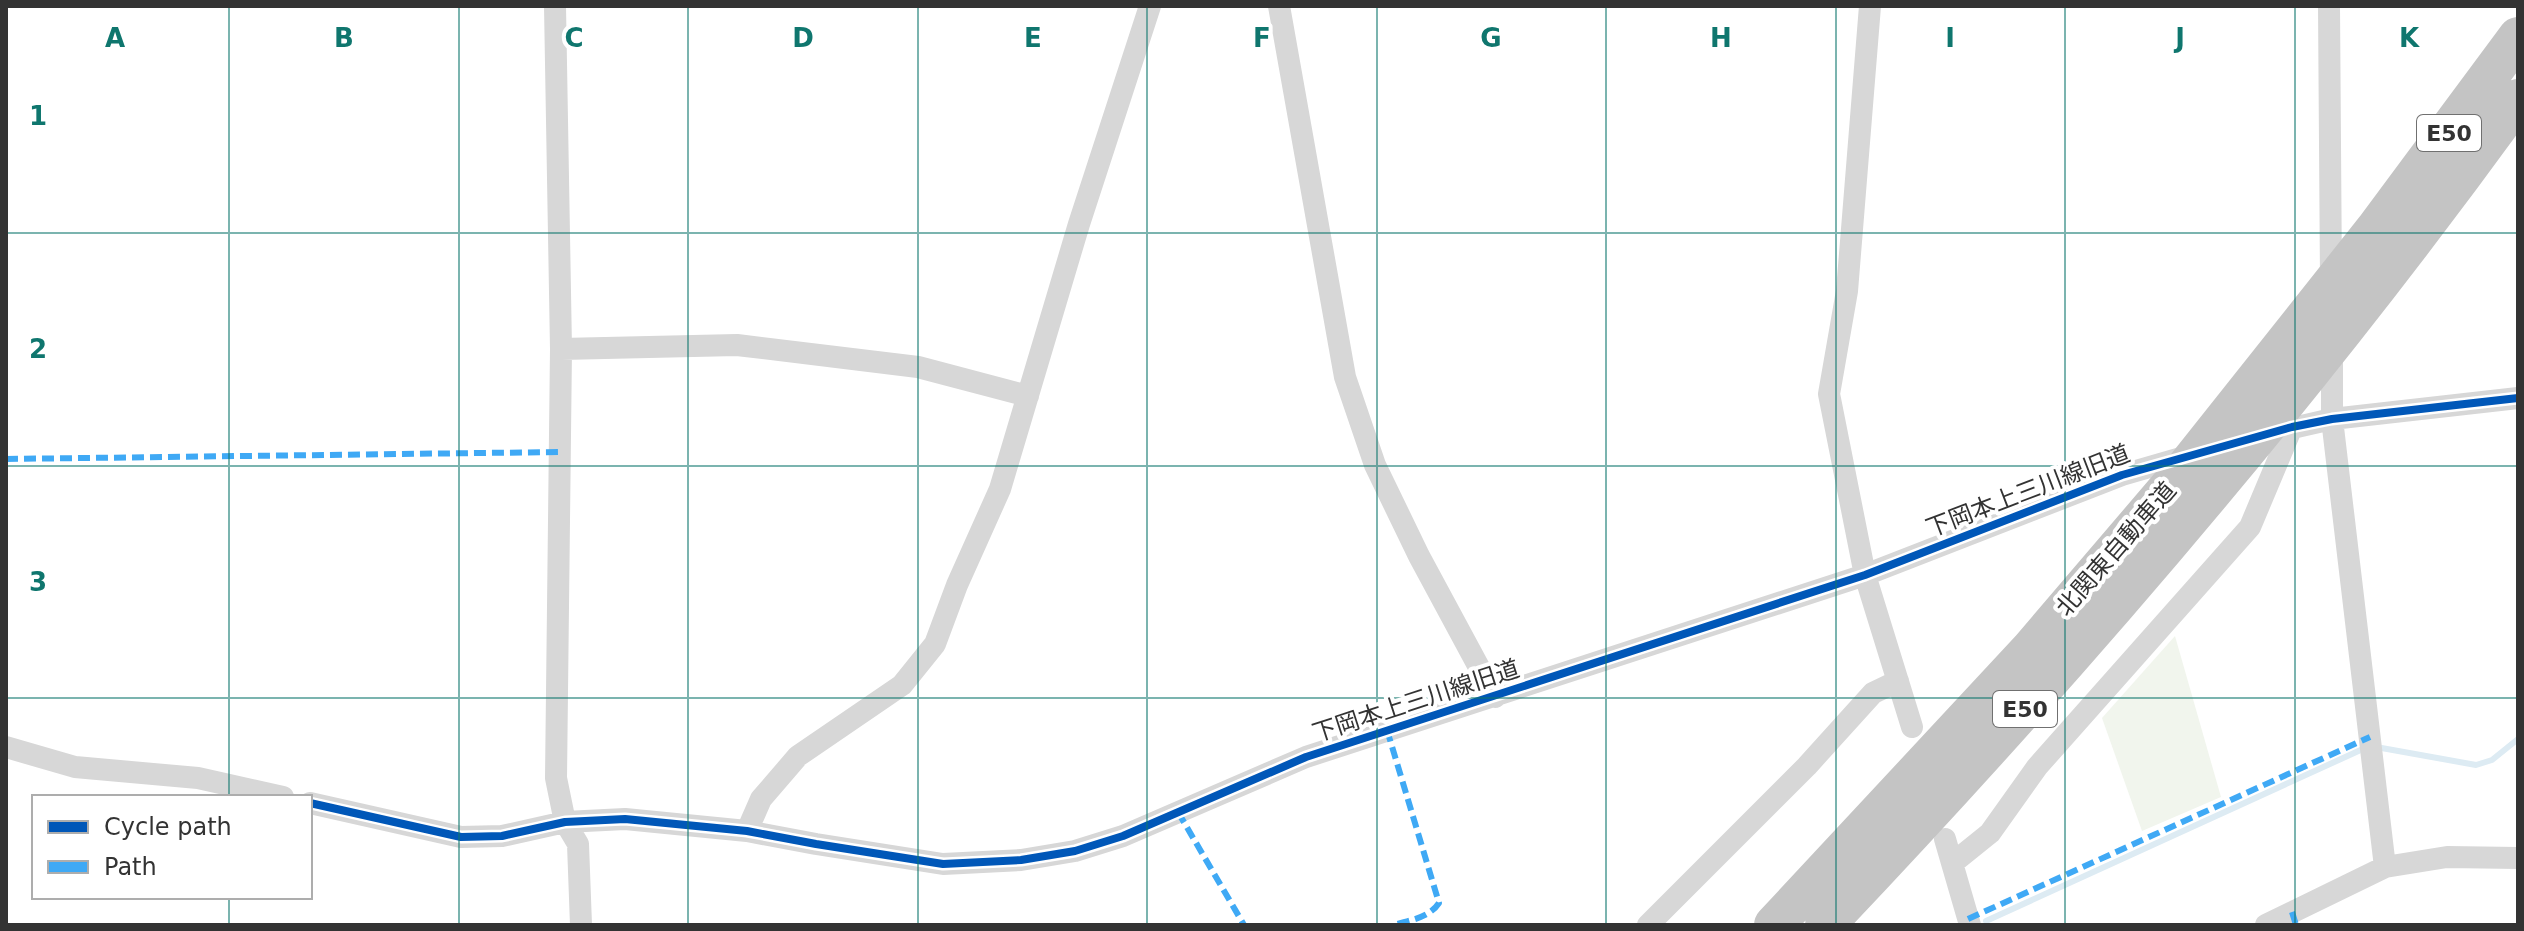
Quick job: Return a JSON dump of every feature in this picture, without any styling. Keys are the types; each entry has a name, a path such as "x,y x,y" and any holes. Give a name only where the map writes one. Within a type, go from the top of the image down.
{"highway":[{"name":"北関東自動車道","path":"1774,925 2030,650 2153,504 2282,350 2518,37"},
{"name":"北関東自動車道","path":"1825,925 1926,819 2037,695 2217,487 2380,283 2518,99"}],"street":[{"path":"555,6 561,349 556,778 565,822 578,844 581,925"},
{"path":"747,831 761,799 798,756 902,685 935,644 957,585 1000,489 1079,224 1150,6"},
{"path":"1279,6 1345,377 1375,465 1419,556 1495,697"},
{"path":"1870,6 1847,291 1829,394 1865,575 1912,727"},
{"path":"2329,6 2332,419 2385,867"},
{"path":"561,349 737,345 918,367 1028,396"},
{"name":"下岡本上三川線旧道","path":"312,803 461,837 502,836 565,822 625,819 747,831 943,864 1021,860 1075,851 1123,836 1306,757 1865,575 2122,475 2292,427 2332,419 2518,398"},
{"path":"1954,862 1990,833 2037,767 2250,527 2292,427"},
{"path":"1648,925 1807,766 1873,693 1898,681"},
{"path":"6,747 75,767 198,778 274,795"},
{"path":"1945,839 1970,925"},
{"path":"2266,925 2385,867 2447,857 2518,858"}],"shaded area":[{"path":"2175,636 2221,797 2142,831 2102,718"}],"waterway":[{"path":"2376,747 2476,765 2492,760 2518,739"},
{"path":"1986,921 2365,748"}],"marked path":[{"path":"6,459 560,452"},
{"path":"1387,730 1439,903 1425,915 1394,925"},
{"path":"1968,919 2370,737"},
{"path":"1178,812 1244,925"},
{"path":"2292,912 2296,925"}],"cycle path":[{"path":"312,803 461,837 502,836 565,822 625,819 747,831 943,864 1021,860 1075,851 1123,836 1306,757 1865,575 2122,475 2292,427 2332,419 2518,398"}]}
